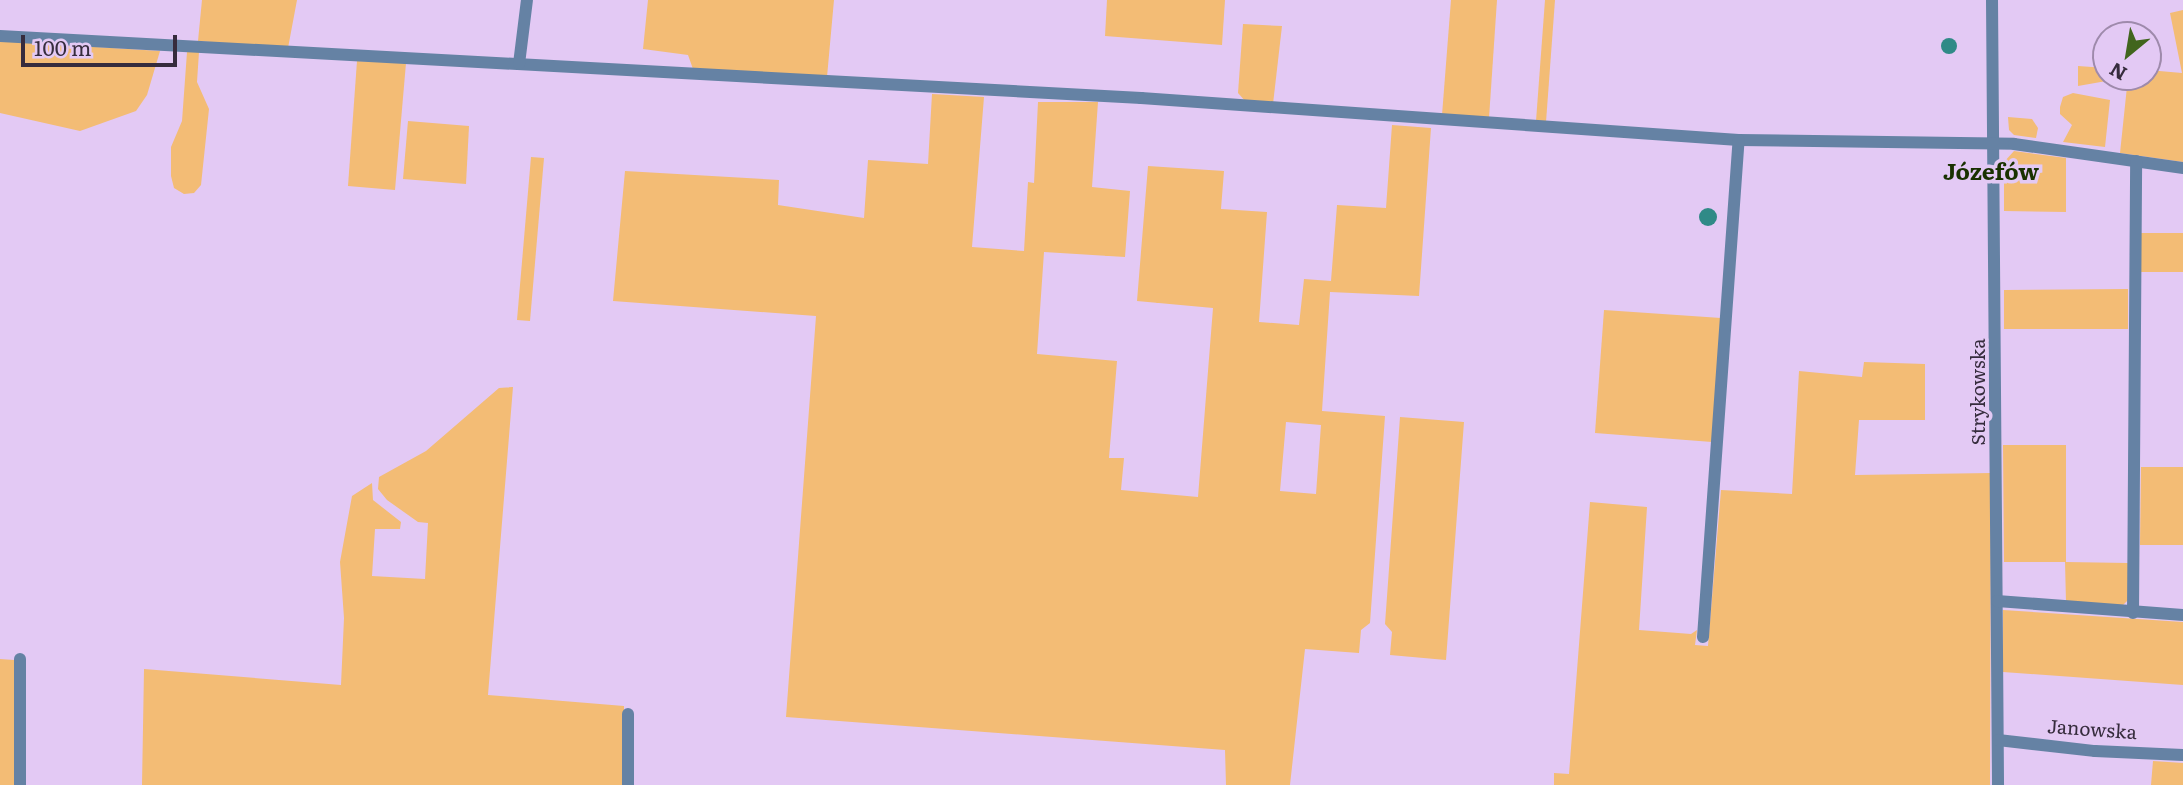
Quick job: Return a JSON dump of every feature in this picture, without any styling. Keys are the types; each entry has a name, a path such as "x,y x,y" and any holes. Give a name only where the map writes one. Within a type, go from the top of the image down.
{"street":[{"path":"519,64 527,0"},
{"name":"Strykowska","path":"1992,0 1997,145 1998,785"},
{"path":"0,36 1141,99 1739,140 1997,145 2183,168"},
{"path":"1703,637 1739,140"},
{"path":"2133,612 2136,161"},
{"path":"1997,601 2183,615"},
{"path":"20,659 20,785"},
{"path":"628,714 628,785"},
{"name":"Janowska","path":"1998,740 2183,755"}],"shaded area":[{"path":"202,0 297,0 288,48 198,41"},
{"path":"648,0 834,0 827,77 693,69 688,55 643,49"},
{"path":"1107,0 1225,0 1222,45 1105,36"},
{"path":"1451,0 1497,0 1489,118 1442,115"},
{"path":"1545,0 1555,0 1546,122 1536,121"},
{"path":"2183,10 2183,162 2120,153 2127,91 2162,91 2162,71 2182,73 2170,13"},
{"path":"1243,24 1282,26 1273,104 1246,102 1238,93"},
{"path":"1949,38 1955,40 1955,52 1949,54 1943,52 1941,46 1943,40"},
{"path":"0,41 160,51 147,95 136,111 80,131 0,113"},
{"path":"187,52 199,52 197,82 209,109 201,185 194,193 184,194 174,188 171,176 171,147 182,121"},
{"path":"357,61 406,63 395,190 348,186"},
{"path":"2078,66 2092,67 2092,84 2078,86"},
{"path":"2073,93 2110,100 2105,147 2063,142 2072,125 2060,114 2060,107 2063,97"},
{"path":"932,94 984,97 972,247 1024,251 1028,182 1034,183 1038,102 1098,102 1092,187 1130,191 1125,257 1044,252 1037,354 1117,361 1109,458 1124,458 1121,490 1198,497 1213,308 1137,301 1148,166 1224,171 1221,209 1267,212 1259,322 1299,325 1304,279 1331,281 1337,205 1386,208 1392,125 1431,128 1419,296 1330,292 1322,411 1385,416 1370,623 1361,630 1359,653 1305,649 1290,785 1226,785 1225,750 786,717 816,316 613,301 625,171 779,180 778,205 864,218 868,160 928,164","holes":["1286,422 1321,425 1316,494 1280,491"]},
{"path":"2008,117 2032,119 2038,128 2036,138 2014,135 2009,130"},
{"path":"408,121 469,126 466,184 403,179"},
{"path":"2014,151 2066,158 2066,212 2004,211 2004,162"},
{"path":"531,157 544,158 530,321 517,320"},
{"path":"1704,208 1712,208 1717,217 1715,224 1704,226 1699,221 1699,213"},
{"path":"2141,233 2183,233 2183,272 2141,272"},
{"path":"2128,289 2128,329 2004,329 2004,290"},
{"path":"1604,310 1721,318 1712,442 1595,433"},
{"path":"1864,362 1925,364 1925,420 1859,420 1855,475 1991,473 1990,785 1554,785 1554,773 1569,774 1590,502 1647,507 1639,630 1691,634 1697,630 1695,645 1708,646 1721,490 1792,494 1799,371 1862,377"},
{"path":"513,387 488,695 624,706 625,785 142,785 144,669 341,685 344,618 340,562 352,496 372,483 373,500 401,522 400,529 375,529 372,576 425,579 428,523 418,522 387,500 378,489 379,477 426,451 499,388"},
{"path":"1400,417 1464,422 1446,660 1390,655 1392,632 1385,624"},
{"path":"2003,445 2066,445 2066,562 2128,563 2128,600 2122,606 2066,602 2065,562 2004,562"},
{"path":"2141,467 2183,467 2183,545 2140,545"},
{"path":"2003,610 2183,622 2183,685 2003,672"},
{"path":"0,659 14,660 15,785 0,785"},
{"path":"2153,761 2183,763 2183,785 2151,785"}],"district":[{"name":"Józefów","path":"1991,170"}]}
